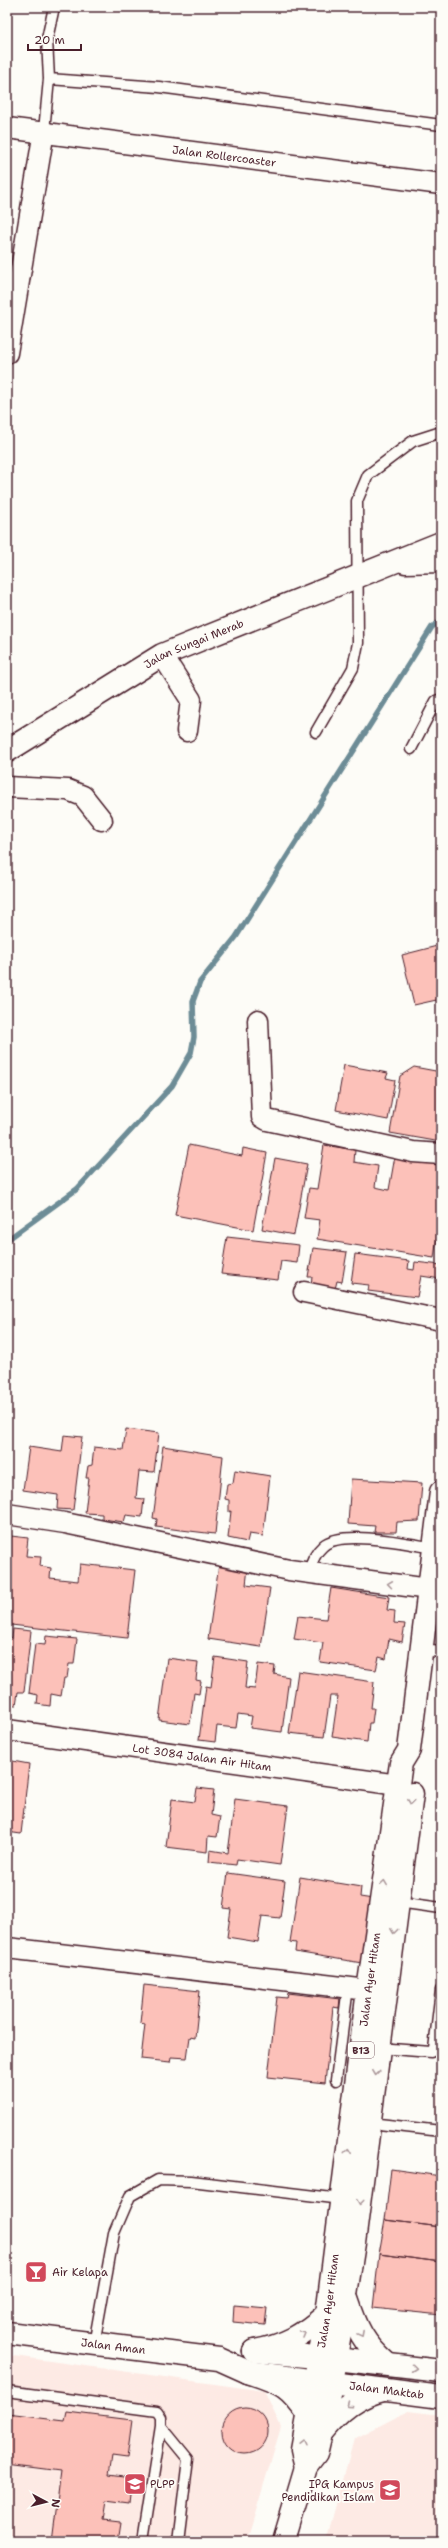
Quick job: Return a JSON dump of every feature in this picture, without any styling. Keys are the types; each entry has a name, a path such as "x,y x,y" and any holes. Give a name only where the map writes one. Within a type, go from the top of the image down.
{"main road":[{"name":"Jalan Sungai Merab","path":"7,751 162,654 357,575 441,543"},
{"name":"Jalan Sungai Merab","path":"394,562 441,561"},
{"name":"Jalan Ayer Hitam","path":"328,2359 327,2314 341,2199 358,1989 398,1786 401,1763 409,1750 431,1651 432,1596 441,1492"},
{"path":"284,2541 306,2467 316,2454 315,2424 328,2359 346,2298 370,2123 415,1765 409,1750"},
{"path":"346,2298 369,2349 387,2364"},
{"path":"254,2351 278,2347 307,2332 327,2314"},
{"name":"Jalan Aman","path":"7,2333 219,2359 248,2372 324,2382"},
{"name":"Jalan Aman","path":"219,2359 254,2351 328,2359"},
{"path":"328,2359 387,2364 441,2371"},
{"path":"248,2372 281,2384 290,2390 315,2424"},
{"name":"Jalan Maktab","path":"324,2382 441,2397"},
{"path":"315,2424 367,2393 384,2390"}],"street":[{"name":"Jalan Rollercoaster","path":"7,128 44,131 441,184"},
{"path":"7,353 10,304 44,131"},
{"path":"162,654 191,700 187,731"},
{"path":"7,787 68,790 83,796 102,820"},
{"path":"258,1020 262,1117 267,1120 413,1152 441,1154"},
{"path":"304,1292 441,1320"},
{"path":"7,1514 65,1522 308,1573 432,1596"},
{"name":"Lot 3084 Jalan Air Hitam","path":"7,1730 398,1786"},
{"path":"7,1948 358,1989"}],"lane":[{"path":"44,131 49,79 47,39 54,7"},
{"path":"49,79 159,87 441,125"},
{"path":"316,732 353,668 358,643 356,501 368,474 413,441 441,432"},
{"path":"411,749 436,701 441,699"},
{"path":"308,1573 313,1558 323,1545 338,1539 381,1540 436,1556"},
{"path":"398,1902 441,1908"},
{"path":"336,2080 358,1989"},
{"path":"379,2048 431,2052 434,2050 441,1990"},
{"path":"370,2123 441,2131"},
{"path":"94,2344 114,2233 130,2196 158,2180 191,2181 341,2199"},
{"path":"7,2391 157,2410 161,2417 161,2426 144,2541"},
{"path":"161,2426 188,2459 178,2541"}],"shaded area":[{"path":"441,2063 441,2117 435,2116"},
{"name":"PLPP","path":"7,2355 264,2391 281,2427 247,2541 7,2541"},
{"name":"IPG Kampus Pendidikan Islam","path":"408,2411 441,2415 441,2541 326,2541 354,2439"}],"building":[{"path":"437,946 441,961 441,999 414,1005 402,955"},
{"path":"344,1065 388,1073 386,1078 395,1080 388,1120 336,1110"},
{"path":"414,1067 441,1072 441,1142 390,1133 400,1076"},
{"path":"189,1145 242,1156 243,1148 267,1153 253,1230 175,1215"},
{"path":"324,1145 355,1150 354,1162 378,1166 375,1187 389,1190 395,1156 441,1164 441,1210 434,1258 317,1239 320,1220 304,1218 309,1188 317,1189"},
{"path":"275,1158 307,1164 294,1235 262,1229"},
{"path":"227,1237 299,1245 297,1263 281,1261 278,1280 221,1274"},
{"path":"313,1248 347,1252 342,1282 337,1281 335,1289 311,1285 312,1277 308,1277"},
{"path":"355,1254 409,1261 408,1269 414,1270 415,1262 441,1265 441,1279 421,1276 417,1297 368,1291 369,1285 351,1283"},
{"path":"126,1429 159,1433 154,1472 139,1471 136,1498 144,1499 142,1517 126,1515 124,1522 102,1519 102,1514 85,1513 89,1478 86,1478 88,1466 92,1465 94,1447 123,1450"},
{"path":"64,1435 82,1437 73,1510 57,1509 58,1495 23,1490 29,1447 62,1452"},
{"path":"163,1446 223,1456 215,1534 156,1527 157,1519 153,1518"},
{"path":"235,1470 270,1476 263,1536 249,1534 247,1542 228,1538 231,1511 229,1512 229,1500 225,1499 227,1484 233,1483"},
{"path":"351,1479 422,1483 419,1521 397,1522 396,1532 374,1532 375,1526 348,1524"},
{"path":"11,1536 28,1538 26,1556 41,1557 40,1566 51,1568 50,1578 78,1581 80,1564 135,1570 127,1638 11,1625 11,1620 7,1620 7,1567"},
{"path":"219,1564 248,1568 246,1585 270,1588 261,1647 208,1639"},
{"path":"331,1588 389,1597 387,1610 395,1611 394,1623 405,1624 402,1642 389,1639 386,1659 379,1657 376,1670 320,1662 323,1643 294,1639 298,1616 326,1619"},
{"path":"13,1629 31,1631 24,1692 18,1692 16,1705 7,1705 7,1638 12,1638"},
{"path":"46,1636 77,1639 74,1664 69,1664 67,1678 64,1678 61,1696 51,1694 50,1706 37,1704 38,1695 29,1693 35,1644 45,1645"},
{"path":"215,1657 248,1662 245,1688 255,1689 258,1664 275,1666 274,1674 289,1677 282,1732 250,1728 252,1716 238,1714 236,1728 217,1726 215,1742 199,1740 206,1686 211,1687"},
{"path":"167,1658 198,1662 196,1680 201,1681 199,1694 194,1693 190,1724 159,1720"},
{"path":"298,1671 374,1682 371,1708 374,1708 372,1723 369,1723 367,1742 332,1737 338,1696 330,1696 324,1737 289,1733"},
{"path":"7,1760 29,1764 21,1834 7,1832"},
{"path":"197,1788 214,1790 211,1815 220,1817 217,1837 208,1836 207,1852 166,1847 172,1799 195,1802"},
{"path":"235,1799 288,1806 280,1865 237,1859 236,1865 209,1862 210,1850 228,1853"},
{"path":"228,1873 285,1881 280,1918 262,1916 258,1942 227,1937 231,1909 223,1908"},
{"path":"300,1877 361,1887 360,1897 373,1899 362,1963 295,1952 296,1943 290,1942"},
{"path":"144,1985 200,1991 195,2038 190,2037 187,2058 171,2057 170,2062 141,2059 145,2024 140,2023"},
{"path":"288,1993 340,1999 339,2008 333,2007 325,2083 268,2077 277,1997 287,1998"},
{"path":"391,2169 441,2176 441,2227 385,2220"},
{"path":"385,2220 441,2227 441,2262 379,2254"},
{"path":"379,2254 441,2262 441,2315 373,2308"},
{"path":"234,2305 267,2308 265,2325 233,2322"},
{"path":"241,2408 249,2408 258,2412 264,2418 268,2431 264,2444 258,2450 249,2454 241,2454 232,2450 226,2444 222,2435 222,2427 226,2418 232,2412"},
{"path":"67,2412 132,2420 127,2458 112,2456 109,2475 132,2478 129,2504 106,2501 103,2520 120,2522 117,2541 52,2541 61,2471 7,2464 7,2414 65,2421"}],"waterway":[{"path":"7,1240 77,1189 172,1086 191,1053 194,1037 193,1001 200,982 236,937 432,627 441,621"}],"place":[{"name":"Air Kelapa","path":"36,2272"},
{"name":"PLPP","path":"135,2484"},
{"name":"IPG Kampus Pendidikan Islam","path":"390,2490"}]}
